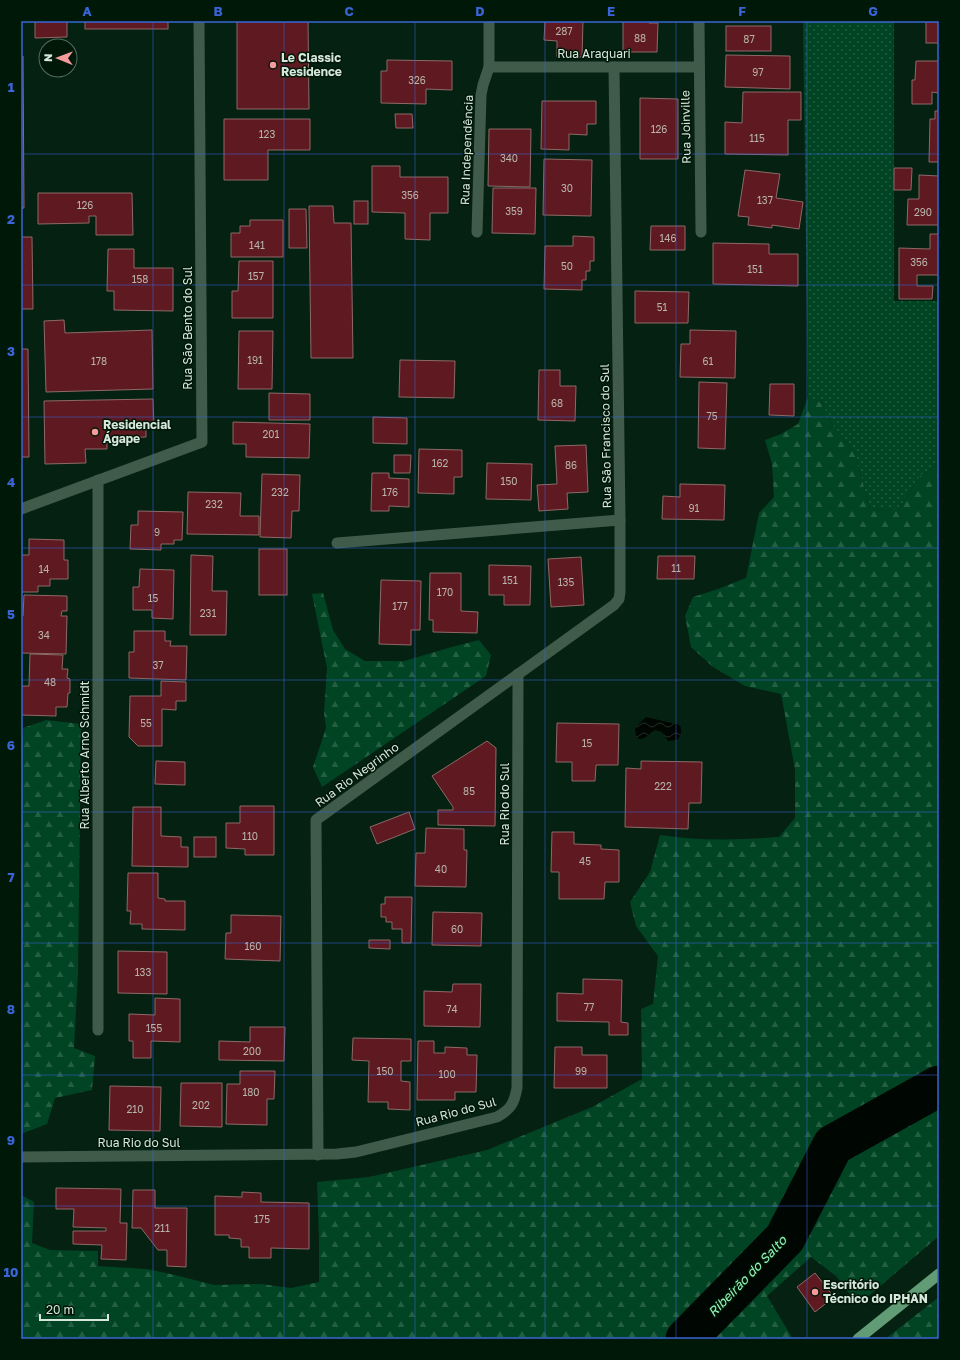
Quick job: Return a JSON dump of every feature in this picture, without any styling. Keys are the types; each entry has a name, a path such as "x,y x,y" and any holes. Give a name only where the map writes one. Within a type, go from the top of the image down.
{"main road":[{"path":"858,1339 939,1274"}],"street":[{"name":"Rua São Bento do Sul","path":"21,509 202,442 199,21"},
{"name":"Rua Independência","path":"477,232 481,95 488,67 489,21"},
{"name":"Rua Joinville","path":"699,21 701,232"},
{"name":"Rua Araquari","path":"488,67 699,67"},
{"name":"Rua São Francisco do Sul","path":"337,543 620,520 614,67"},
{"name":"Rua Alberto Arno Schmidt","path":"98,480 98,1030"},
{"name":"Rua Rio Negrinho","path":"318,1155 316,820 614,605 620,592 620,520"},
{"name":"Rua Rio do Sul","path":"21,1157 318,1155 356,1152 497,1117 508,1110 515,1100 517,1080 518,674"}],"green space":[{"path":"803,21 894,21 894,301 939,301 939,464 920,476 898,510 870,509 855,454 830,421 822,403 808,397"},
{"path":"808,397 822,403 830,421 855,454 870,509 898,510 920,476 939,464 939,1236 858,1305 836,1276 811,1257 767,1296 793,1339 21,1339 21,1195 34,1202 32,1243 50,1250 98,1251 98,1266 147,1269 214,1285 261,1284 291,1288 319,1282 317,1182 369,1177 487,1150 592,1107 642,1079 641,1009 653,1004 658,956 636,926 630,902 650,872 660,835 720,839 779,837 795,818 795,769 781,694 745,686 713,667 691,647 685,616 693,597 746,578 759,513 774,497 772,464 765,440 781,434 798,424"},
{"path":"323,593 333,630 345,649 365,661 404,661 479,640 491,655 486,676 322,787 313,767 326,728 324,713 327,668 312,594"},
{"path":"46,720 81,724 78,973 74,1048 95,1056 92,1090 55,1098 47,1124 21,1134 21,744 23,728"},
{"path":"939,1297 939,1339 885,1339"}],"water":[{"path":"646,717 680,725 681,735 677,740 668,741 662,732 655,730 646,737 639,739 636,736 635,728"}],"building":[{"path":"35,21 67,21 67,37 35,38"},
{"path":"85,21 168,21 168,29 85,29"},
{"name":"Le Classic Residence","path":"237,21 308,21 309,109 237,109"},
{"path":"545,21 583,21 582,57 557,57 557,41 544,40"},
{"path":"623,21 649,21 649,23 658,23 657,52 623,52"},
{"path":"926,21 939,21 939,43 926,43"},
{"path":"726,26 771,26 771,51 726,51"},
{"path":"726,55 790,56 790,89 725,87"},
{"path":"21,56 23,56 24,208 21,208"},
{"path":"387,60 452,61 452,90 426,89 426,104 381,103 381,71 387,71"},
{"path":"916,61 939,61 939,93 932,92 932,104 912,104 912,80 915,80"},
{"path":"743,92 801,92 801,120 788,120 788,155 725,154 725,122 742,123"},
{"path":"640,98 678,99 678,159 640,159"},
{"path":"542,101 596,101 596,124 587,124 587,135 569,134 569,150 541,149"},
{"path":"935,111 939,111 939,162 929,162 930,119 935,119"},
{"path":"395,114 412,114 413,128 396,128"},
{"path":"224,119 310,119 310,150 268,150 268,180 224,180"},
{"path":"489,129 531,129 530,187 488,186"},
{"path":"544,159 592,160 591,216 543,215"},
{"path":"372,166 400,166 400,177 448,177 448,213 430,213 430,240 405,239 405,213 372,212"},
{"path":"894,168 912,168 911,190 894,190"},
{"path":"745,170 780,174 776,198 803,202 799,229 772,225 772,228 748,225 749,217 738,216"},
{"path":"919,175 939,176 939,225 907,225 908,199 919,199"},
{"path":"493,188 536,188 535,234 492,233"},
{"path":"38,193 132,193 133,235 96,235 96,216 89,216 89,223 38,224"},
{"path":"354,201 368,201 368,224 354,224"},
{"path":"309,206 333,206 334,223 351,223 353,358 311,358"},
{"path":"289,209 306,209 307,248 289,248"},
{"path":"250,220 283,220 283,257 231,257 231,233 240,233 240,226 250,226"},
{"path":"651,226 685,226 685,250 650,250"},
{"path":"930,234 939,234 939,275 917,275 917,286 933,286 932,299 899,299 899,248 930,249"},
{"path":"573,236 594,237 594,261 590,261 590,271 586,271 586,280 582,280 582,290 544,289 545,246 573,246"},
{"path":"21,237 32,237 33,309 21,309"},
{"path":"713,243 769,244 769,254 798,254 798,286 713,284"},
{"path":"108,249 134,249 134,268 173,268 173,311 114,310 114,291 107,291"},
{"path":"239,261 273,261 273,318 232,318 232,291 238,291"},
{"path":"635,291 689,292 688,323 635,323"},
{"path":"64,320 65,333 152,330 153,389 46,392 44,321"},
{"path":"690,330 736,331 735,378 680,377 681,344 690,344"},
{"path":"239,331 273,331 272,389 238,389"},
{"path":"21,349 28,349 29,457 21,457"},
{"path":"400,360 455,361 454,398 399,397"},
{"path":"539,370 560,370 560,386 576,386 575,421 538,420"},
{"path":"699,382 727,383 725,449 698,448"},
{"path":"770,384 794,384 794,416 769,415"},
{"path":"269,393 310,394 310,420 269,420"},
{"name":"Residencial Ágape","path":"153,399 154,427 146,427 146,437 124,438 124,440 107,440 107,449 85,449 86,463 45,464 44,401"},
{"path":"373,417 407,418 407,444 373,443"},
{"path":"233,422 310,424 309,458 246,457 246,444 233,444"},
{"path":"586,445 588,492 567,493 568,509 539,511 537,485 557,484 555,446"},
{"path":"419,449 462,450 462,477 454,477 454,494 418,493"},
{"path":"394,455 411,455 410,473 394,473"},
{"path":"487,463 532,464 531,500 486,499"},
{"path":"372,473 389,473 389,478 409,479 409,507 389,506 389,511 371,511"},
{"path":"262,474 300,475 299,511 292,511 291,538 260,537"},
{"path":"680,484 725,485 724,520 662,519 663,496 680,497"},
{"path":"188,492 241,493 240,516 259,516 259,535 187,534"},
{"path":"138,511 183,512 182,540 174,540 174,544 161,544 161,550 130,549 131,525 138,525"},
{"path":"29,539 64,540 64,560 68,560 68,579 50,579 50,586 38,586 38,592 21,592 21,555 29,555"},
{"path":"259,549 287,549 287,595 259,595"},
{"path":"191,555 213,556 212,591 227,591 226,635 190,635"},
{"path":"658,556 695,556 694,579 657,579"},
{"path":"581,557 584,605 551,607 548,559"},
{"path":"489,565 531,566 530,605 504,605 504,595 489,595"},
{"path":"140,569 174,570 173,619 152,618 152,610 133,610 133,587 139,587"},
{"path":"430,573 461,573 461,611 478,612 477,633 433,632 433,620 429,620"},
{"path":"381,580 421,581 420,630 411,630 411,645 379,644"},
{"path":"24,595 67,596 67,611 62,611 61,616 67,616 66,654 21,653 21,616 23,616"},
{"path":"134,631 165,631 165,641 171,641 170,646 187,646 186,680 129,678 129,652 134,652"},
{"path":"30,654 63,655 62,669 68,669 67,678 70,679 70,693 68,693 67,707 56,707 56,716 21,715 21,686 29,686"},
{"path":"161,681 186,682 186,701 176,701 176,710 162,709 162,746 138,746 129,737 130,696 161,696"},
{"path":"557,723 619,724 618,765 596,765 595,781 572,781 572,762 556,762"},
{"path":"487,741 496,748 495,826 438,825 438,810 453,810 453,807 432,776"},
{"path":"156,761 185,762 185,785 155,784"},
{"path":"641,761 702,762 701,803 689,803 688,829 625,827 626,768 641,769"},
{"path":"240,806 274,806 274,855 245,855 245,849 226,848 226,823 240,823"},
{"path":"133,807 161,807 161,836 181,837 181,847 188,847 188,867 132,866"},
{"path":"409,812 415,829 377,844 370,827"},
{"path":"426,828 464,829 464,850 467,850 466,887 415,886 416,853 425,853"},
{"path":"552,832 574,832 574,844 601,845 601,849 619,850 619,882 605,882 604,899 559,899 559,872 551,872"},
{"path":"194,837 216,837 216,857 194,857"},
{"path":"128,873 158,873 158,898 165,899 165,901 185,901 185,930 142,929 142,924 130,924 131,911 127,911"},
{"path":"385,897 412,897 411,943 402,943 402,929 392,929 392,922 386,922 386,917 381,917 381,904 385,904"},
{"path":"433,912 482,913 481,946 432,945"},
{"path":"231,915 281,916 280,961 225,959 226,933 231,933"},
{"path":"369,940 390,940 390,949 369,948"},
{"path":"118,951 167,952 167,994 118,993"},
{"path":"583,979 622,980 621,1022 628,1023 628,1035 609,1035 609,1022 557,1021 557,993 583,994"},
{"path":"453,984 481,984 480,1027 424,1026 424,991 452,992"},
{"path":"155,998 180,999 180,1042 151,1041 151,1058 133,1058 133,1041 129,1041 129,1014 155,1015"},
{"path":"250,1027 285,1027 284,1061 219,1060 219,1041 250,1042"},
{"path":"353,1038 411,1039 411,1061 401,1061 401,1081 410,1082 410,1110 388,1109 388,1102 368,1102 369,1061 352,1060"},
{"path":"418,1041 434,1041 434,1053 445,1053 445,1047 467,1048 467,1055 477,1055 476,1092 455,1092 455,1100 417,1100"},
{"path":"555,1047 582,1047 582,1055 607,1055 607,1088 554,1088"},
{"path":"240,1071 275,1071 274,1099 267,1099 267,1125 226,1124 227,1084 240,1084"},
{"path":"181,1083 222,1083 222,1127 180,1126"},
{"path":"110,1086 161,1087 160,1131 109,1130"},
{"path":"56,1188 121,1189 120,1223 127,1223 126,1260 101,1259 102,1245 73,1244 73,1231 106,1231 106,1228 73,1227 74,1209 56,1209"},
{"path":"133,1190 155,1190 155,1208 187,1208 186,1267 167,1266 167,1250 158,1250 141,1228 132,1228"},
{"path":"242,1192 261,1193 261,1202 309,1203 309,1249 271,1248 271,1258 249,1258 249,1247 241,1247 241,1239 229,1238 229,1235 215,1235 215,1196 242,1197"},
{"name":"Escritório Técnico do IPHAN","path":"815,1273 834,1297 815,1312 797,1287"}],"waterway":[{"name":"Ribeirão do Salto","path":"686,1339 785,1238 833,1145 939,1086"}],"place":[{"name":"Le Classic Residence","path":"273,65"},
{"name":"Residencial Ágape","path":"95,432"},
{"name":"Escritório Técnico do IPHAN","path":"815,1292"}]}
